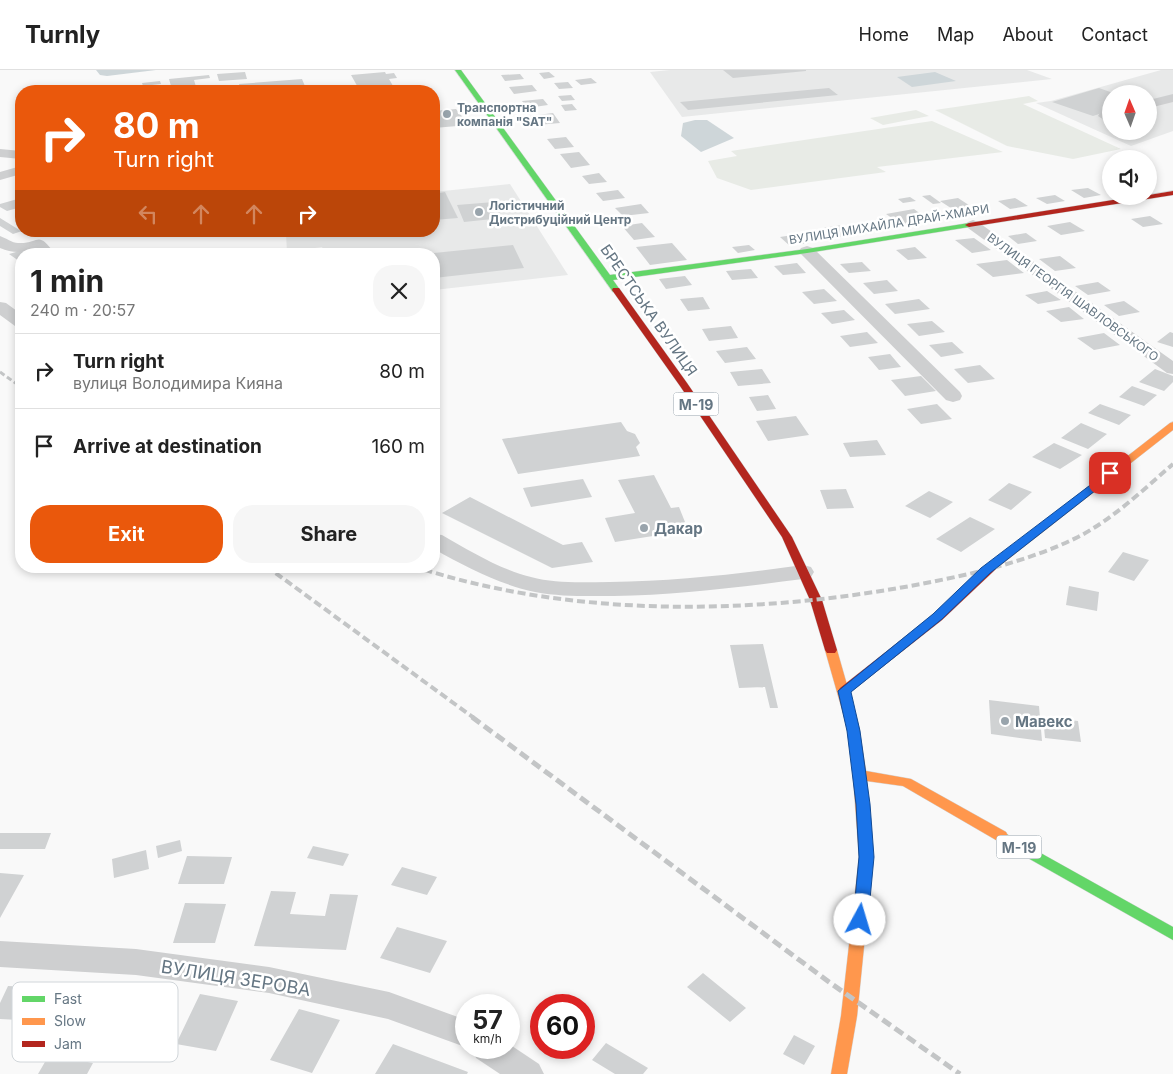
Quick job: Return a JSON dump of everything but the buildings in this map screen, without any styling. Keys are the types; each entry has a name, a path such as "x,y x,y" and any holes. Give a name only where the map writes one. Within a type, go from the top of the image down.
{"main road":[{"name":"БРЕСТСЬКА ВУЛИЦЯ","path":"458,70 608,278 786,537 816,600 844,691 854,731 860,775 866,857 850,1016 839,1074"},
{"name":"ВУЛИЦЯ МИХАЙЛА ДРАЙ-ХМАРИ","path":"608,278 807,251 1173,193"},
{"path":"844,691 938,617 986,571 1173,425"},
{"name":"М-19","path":"860,775 906,782 1173,934"}],"street":[{"path":"1158,102 1173,98"},
{"path":"0,153 15,154"},
{"path":"0,176 15,172"},
{"name":"ВУЛИЦЯ ГЕОРГІЯ ШАВЛОВСЬКОГО","path":"973,225 1173,369"},
{"path":"0,241 10,249 15,249"},
{"path":"22,248 42,243"},
{"path":"807,251 953,396"},
{"path":"0,307 15,318"},
{"path":"440,543 502,575 551,588 625,589 678,586 724,583 803,572"},
{"name":"ВУЛИЦЯ ЗЕРОВА","path":"0,954 136,962 269,980 388,1006 455,1030"},
{"path":"505,1059 528,1074"}],"shaded area":[{"path":"96,70 156,70 107,76 100,75"},
{"path":"670,70 1027,70 1052,79 682,117 650,72"},
{"path":"1161,70 1173,70 1173,131 1158,136 1158,85 1108,85"},
{"path":"935,72 956,81 912,87 897,77"},
{"path":"1102,87 1102,133 1036,103 1051,101"},
{"path":"1029,96 1038,101 1023,104 1121,149 1102,150 1102,153 1073,159 1007,146 935,110"},
{"path":"916,110 929,116 883,125 870,118"},
{"path":"707,120 734,138 701,152 681,136 683,123"},
{"path":"932,121 1003,152 877,167 886,172 751,190 717,178 708,161 737,156 731,151"},
{"path":"1118,140 1148,140 1131,146"},
{"path":"510,184 568,275 440,289 440,248 287,248 286,237 440,237 440,191"}],"railway":[{"path":"0,372 15,383"},
{"path":"438,573 474,583 536,596 600,603 730,606 795,602 859,594 961,576 1021,560 1059,546 1103,522 1173,464"},
{"path":"276,573 474,718"},
{"path":"472,717 829,982 960,1074"}],"traffic: fast":[{"path":"458,70 616,290"},
{"path":"608,278 807,251 969,225"},
{"path":"1001,836 1173,934"}],"traffic: slow":[{"path":"993,566 1173,425"},
{"path":"831,650 853,727 860,775 906,782 1001,836"},
{"path":"839,1074 849,1016 866,857 860,775"}],"traffic: jam":[{"path":"969,225 1173,193"},
{"path":"616,290 684,385 787,537 816,600 831,650"},
{"path":"844,691 938,617 993,566"}],"place":[{"name":"Транспортна компанія \"SAT\"","path":"447,114"},
{"name":"Логістичний Дистрибуційний Центр","path":"479,212"},
{"name":"Дакар","path":"644,528"},
{"name":"Мавекс","path":"1005,721"}],"route":[{"path":"860,920 866,857 863,804 854,731 844,691 938,617 986,571 1110,473"}]}
